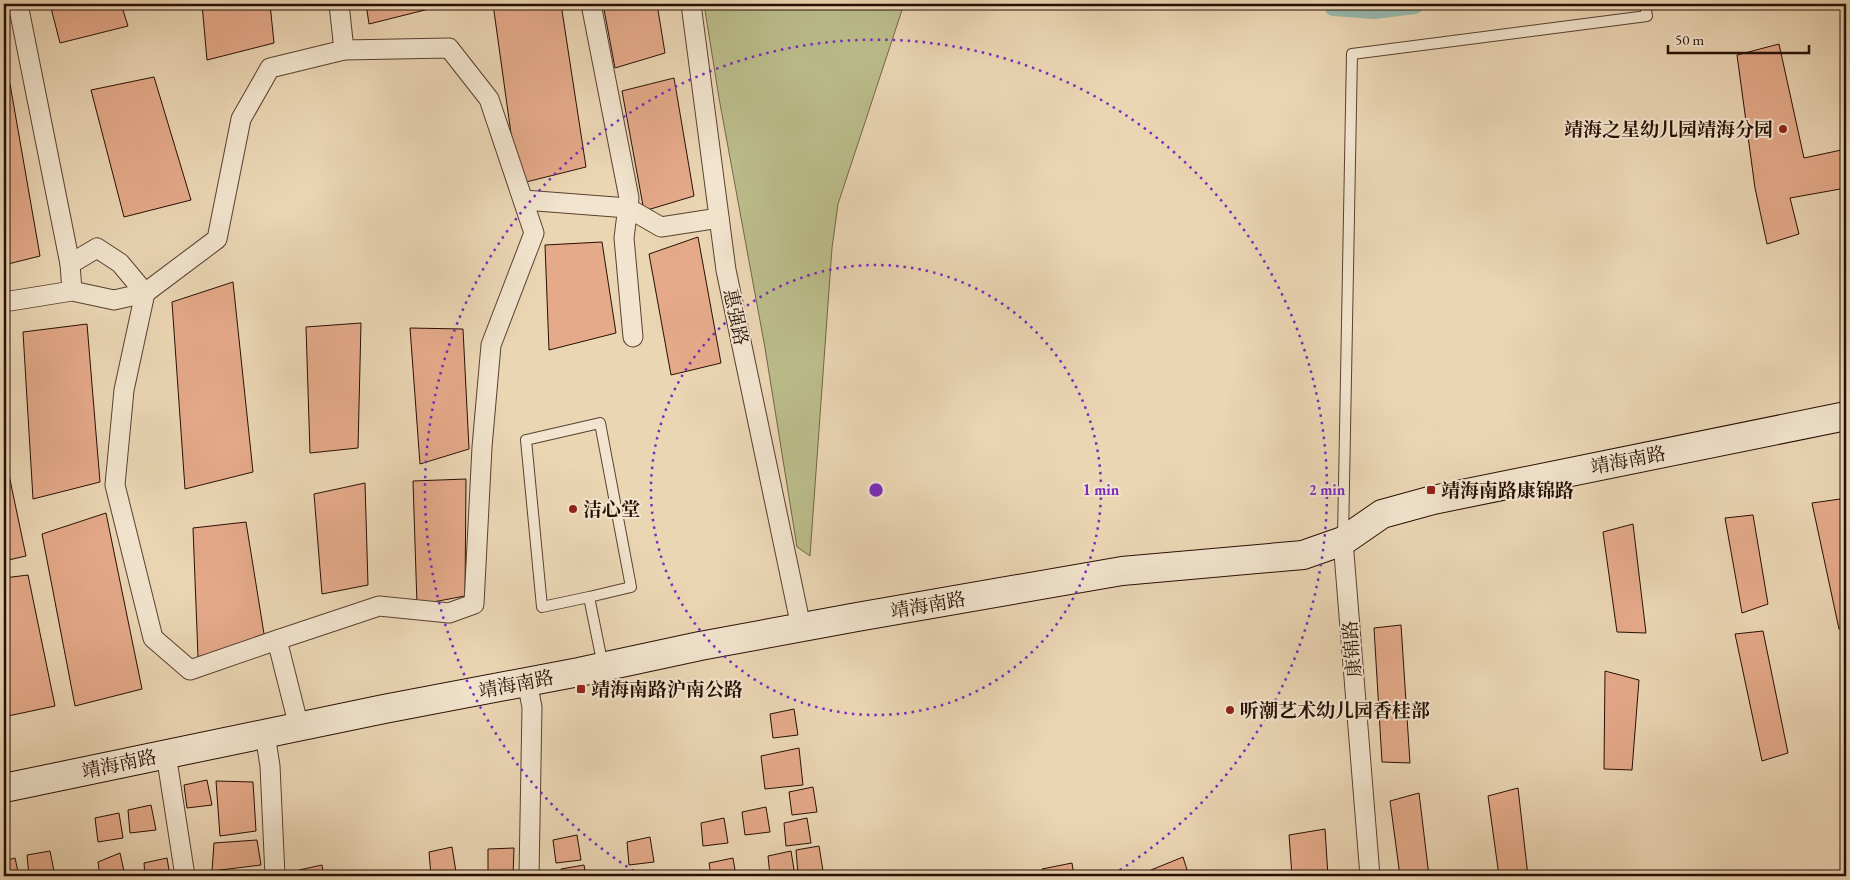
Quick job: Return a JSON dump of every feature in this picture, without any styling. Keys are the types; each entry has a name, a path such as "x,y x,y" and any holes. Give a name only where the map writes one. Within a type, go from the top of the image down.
{"street":[{"path":"18,4 70,264 72,291"},
{"path":"339,4 344,50"},
{"path":"592,4 629,198 624,238 633,337"},
{"name":"惠强路","path":"691,4 726,270 814,626"},
{"path":"4,302 72,291 114,300 145,293 216,239 241,119 270,68 344,50 449,48 489,99 534,233 491,345 482,446 474,604 449,612 379,606 190,670 153,638 115,485 124,390 145,293"},
{"path":"524,200 628,208 661,227 719,218"},
{"path":"70,264 97,248 120,263 145,293"},
{"name":"靖海南路","path":"4,788 299,727 858,617 1122,571 1304,554 1343,541 1382,514 1433,500 1846,416"},
{"name":"康锦路","path":"1343,541 1370,876"},
{"path":"277,640 299,727"},
{"path":"527,682 532,707 529,876"},
{"path":"265,734 270,766 275,876"},
{"path":"166,754 185,876"}],"lane":[{"path":"1343,541 1352,54 1647,16 1646,9"},
{"path":"600,423 631,587 589,597 542,607 526,440 600,423"},
{"path":"589,597 603,667"}],"green space":[{"path":"704,4 904,4 838,204 832,248 810,556 797,547 765,348 719,98"}],"building":[{"path":"50,4 121,4 128,26 60,43"},
{"path":"202,4 270,4 274,43 207,60"},
{"path":"366,4 436,4 437,7 369,24"},
{"path":"493,4 561,4 586,167 518,184"},
{"path":"603,4 657,4 665,53 615,68"},
{"path":"1779,44 1804,158 1846,149 1846,188 1790,198 1799,234 1767,244 1755,188 1737,55"},
{"path":"154,77 191,200 124,217 91,90"},
{"path":"674,78 694,196 644,211 622,91"},
{"path":"10,84 40,256 4,265 4,86"},
{"path":"698,237 721,363 671,375 649,254"},
{"path":"602,242 616,333 549,350 545,245"},
{"path":"233,282 253,472 185,489 172,302"},
{"path":"361,323 358,448 310,453 306,327"},
{"path":"87,324 100,482 33,499 23,332"},
{"path":"410,328 463,329 469,449 420,464"},
{"path":"4,451 26,556 4,561"},
{"path":"466,479 465,596 417,605 413,481"},
{"path":"365,483 368,585 322,594 314,494"},
{"path":"1840,499 1846,528 1846,627 1839,629 1812,503"},
{"path":"106,513 142,689 75,706 42,534"},
{"path":"1753,515 1768,604 1742,613 1725,518"},
{"path":"246,522 265,640 198,657 193,528"},
{"path":"1633,524 1646,633 1617,632 1603,532"},
{"path":"28,575 55,706 8,716 4,695 4,578"},
{"path":"1401,625 1410,763 1382,762 1374,628"},
{"path":"1763,631 1788,753 1762,761 1735,634"},
{"path":"1605,671 1639,680 1632,770 1604,769"},
{"path":"794,709 798,735 773,738 770,714"},
{"path":"799,748 803,785 765,789 761,756"},
{"path":"207,780 212,805 187,808 184,785"},
{"path":"216,781 253,782 256,831 220,836"},
{"path":"813,787 817,812 792,815 789,792"},
{"path":"1518,788 1528,876 1499,876 1488,796"},
{"path":"1419,793 1429,876 1400,876 1390,801"},
{"path":"151,805 156,830 130,833 128,810"},
{"path":"766,807 770,832 745,835 742,812"},
{"path":"119,813 123,838 98,842 95,818"},
{"path":"724,818 728,843 703,846 701,823"},
{"path":"807,818 811,843 786,846 784,823"},
{"path":"1325,829 1328,876 1292,876 1289,835"},
{"path":"577,835 581,860 556,863 553,840"},
{"path":"650,837 654,862 629,865 627,842"},
{"path":"257,840 261,865 212,871 214,843"},
{"path":"819,846 823,871 798,874 796,850"},
{"path":"452,847 456,872 431,876 429,852"},
{"path":"514,848 513,876 488,876 488,849"},
{"path":"50,851 55,876 29,876 27,855"},
{"path":"791,851 795,876 770,876 768,856"},
{"path":"120,853 125,876 100,876 98,862"},
{"path":"1183,857 1189,876 1152,876 1151,870"},
{"path":"15,858 19,876 4,876 4,861"},
{"path":"167,858 170,876 145,876 144,863"},
{"path":"733,858 736,876 711,876 709,863"},
{"path":"1072,863 1074,876 1043,876 1042,869"},
{"path":"322,865 324,876 299,876 299,870"},
{"path":"584,865 586,876 561,876 561,869"},
{"path":"259,872 259,876 236,876 236,873"}],"waterway":[{"path":"1333,4 1334,6 1374,9 1414,4"}],"place":[{"name":"靖海之星幼儿园靖海分园","path":"1783,129"},
{"name":"靖海南路康锦路","path":"1431,490"},
{"name":"洁心堂","path":"573,509"},
{"name":"靖海南路沪南公路","path":"581,689"},
{"name":"听潮艺术幼儿园香桂部","path":"1230,710"}]}
